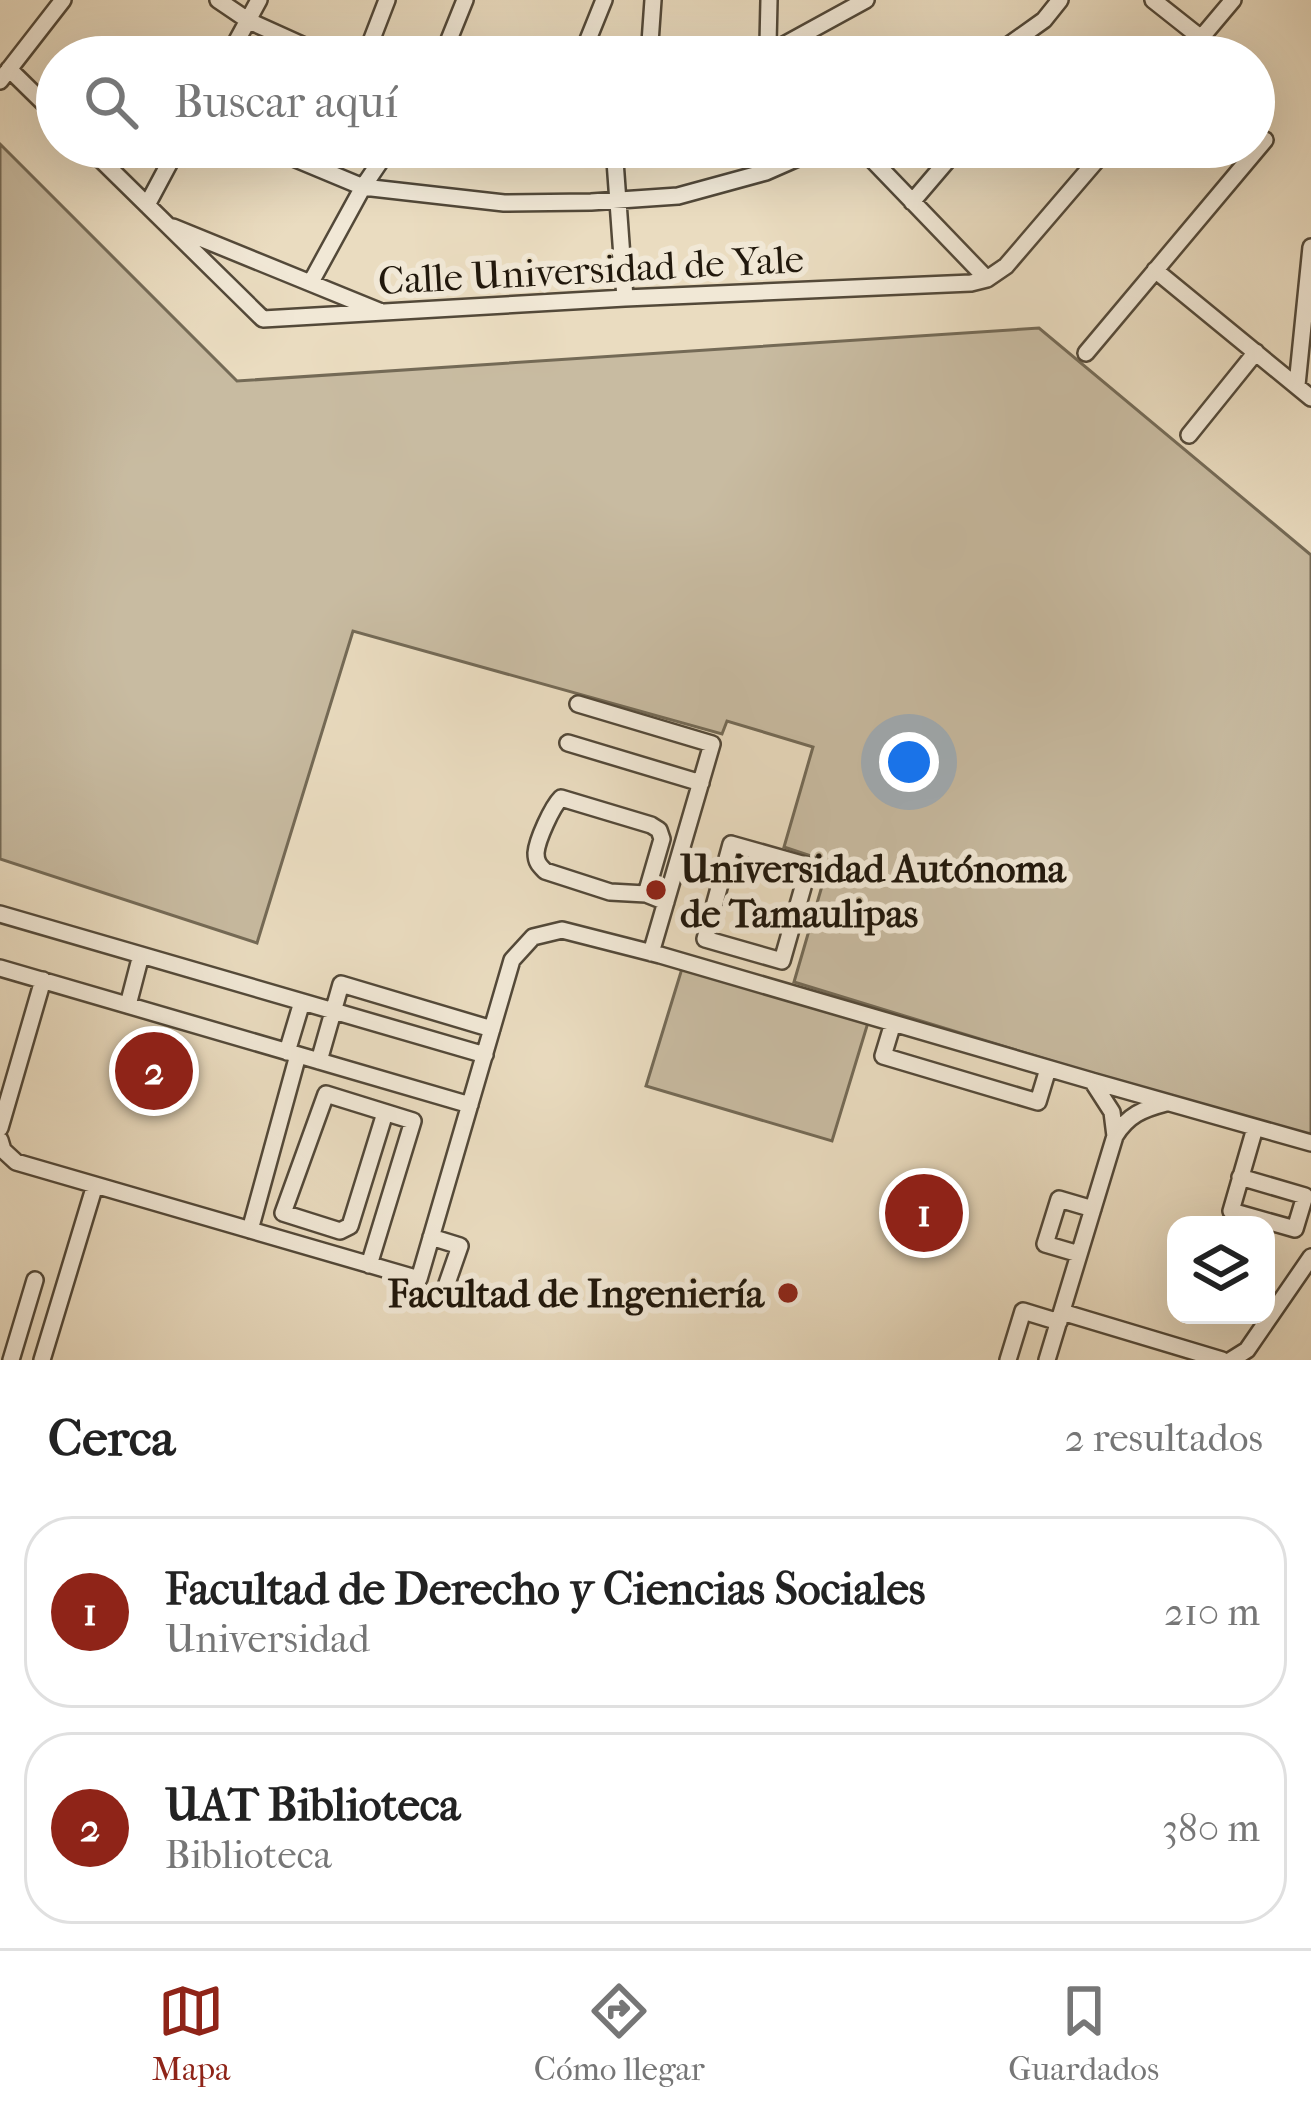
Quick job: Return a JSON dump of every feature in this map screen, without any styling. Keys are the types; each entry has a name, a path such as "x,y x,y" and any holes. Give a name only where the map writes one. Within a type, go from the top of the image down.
{"street":[{"path":"36,100 4,75 63,0"},
{"path":"218,0 282,36"},
{"path":"240,36 259,0"},
{"path":"372,36 387,0"},
{"path":"450,36 465,0"},
{"path":"589,36 604,0"},
{"path":"650,36 652,0"},
{"path":"768,36 769,0"},
{"path":"804,36 866,0"},
{"path":"1022,36 1060,0"},
{"path":"1153,0 1198,36"},
{"path":"1203,36 1233,0"},
{"path":"1028,36 1031,30"},
{"name":"Calle Universidad de Yale","path":"109,168 263,319 987,279"},
{"path":"147,205 167,168"},
{"path":"317,168 363,187 504,203 678,196 775,168"},
{"path":"311,282 376,168"},
{"path":"616,168 625,298"},
{"path":"880,168 987,279 1006,266 1090,168"},
{"path":"912,202 941,168"},
{"path":"1086,353 1241,168"},
{"path":"168,225 382,312"},
{"path":"1297,386 1311,247"},
{"path":"1156,270 1311,398"},
{"path":"1189,435 1256,352"},
{"path":"578,704 712,744 651,953"},
{"path":"568,743 701,783"},
{"path":"646,894 662,838 659,830 561,798 554,804 536,855 544,871 610,892 646,894 666,902"},
{"path":"731,844 808,866 782,961 748,951 705,939 731,844"},
{"path":"0,914 485,1055"},
{"path":"0,1140 16,1162 419,1279 512,960 533,938 562,930 1311,1143"},
{"path":"741,979 748,951"},
{"path":"128,1005 141,955"},
{"path":"0,968 470,1105"},
{"path":"0,1128 6,1082 43,980"},
{"path":"319,1061 340,984 492,1029"},
{"path":"250,1230 302,1002"},
{"path":"893,1023 883,1055 1038,1102 1048,1069"},
{"path":"342,1068 326,1094 283,1213 340,1232 350,1226 385,1113"},
{"path":"1092,1081 1112,1112 1115,1136"},
{"path":"326,1094 413,1121 369,1265"},
{"path":"1048,1360 1115,1136 1142,1109 1167,1102"},
{"path":"1240,1178 1305,1196 1295,1229 1231,1210 1240,1178 1255,1128"},
{"path":"42,1360 95,1185"},
{"path":"1079,1254 1045,1244 1059,1199 1093,1209"},
{"path":"312,1248 319,1225"},
{"path":"431,1238 460,1246 444,1292"},
{"path":"1008,1360 1023,1311 1226,1360 1247,1350 1311,1257"},
{"path":"11,1360 35,1280"}],"shaded area":[{"path":"0,144 237,381 1039,328 1311,555 1311,1135 794,982 829,862 784,847 813,747 727,721 722,734 353,631 257,943 0,859"},
{"path":"684,962 870,1016 832,1141 646,1086"}],"place":[{"name":"Universidad Autónoma de Tamaulipas","path":"656,890"},
{"name":"UAT Biblioteca","path":"154,1071"},
{"name":"Facultad de Derecho y Ciencias Sociales","path":"924,1213"},
{"name":"Facultad de Ingeniería","path":"788,1293"}]}
